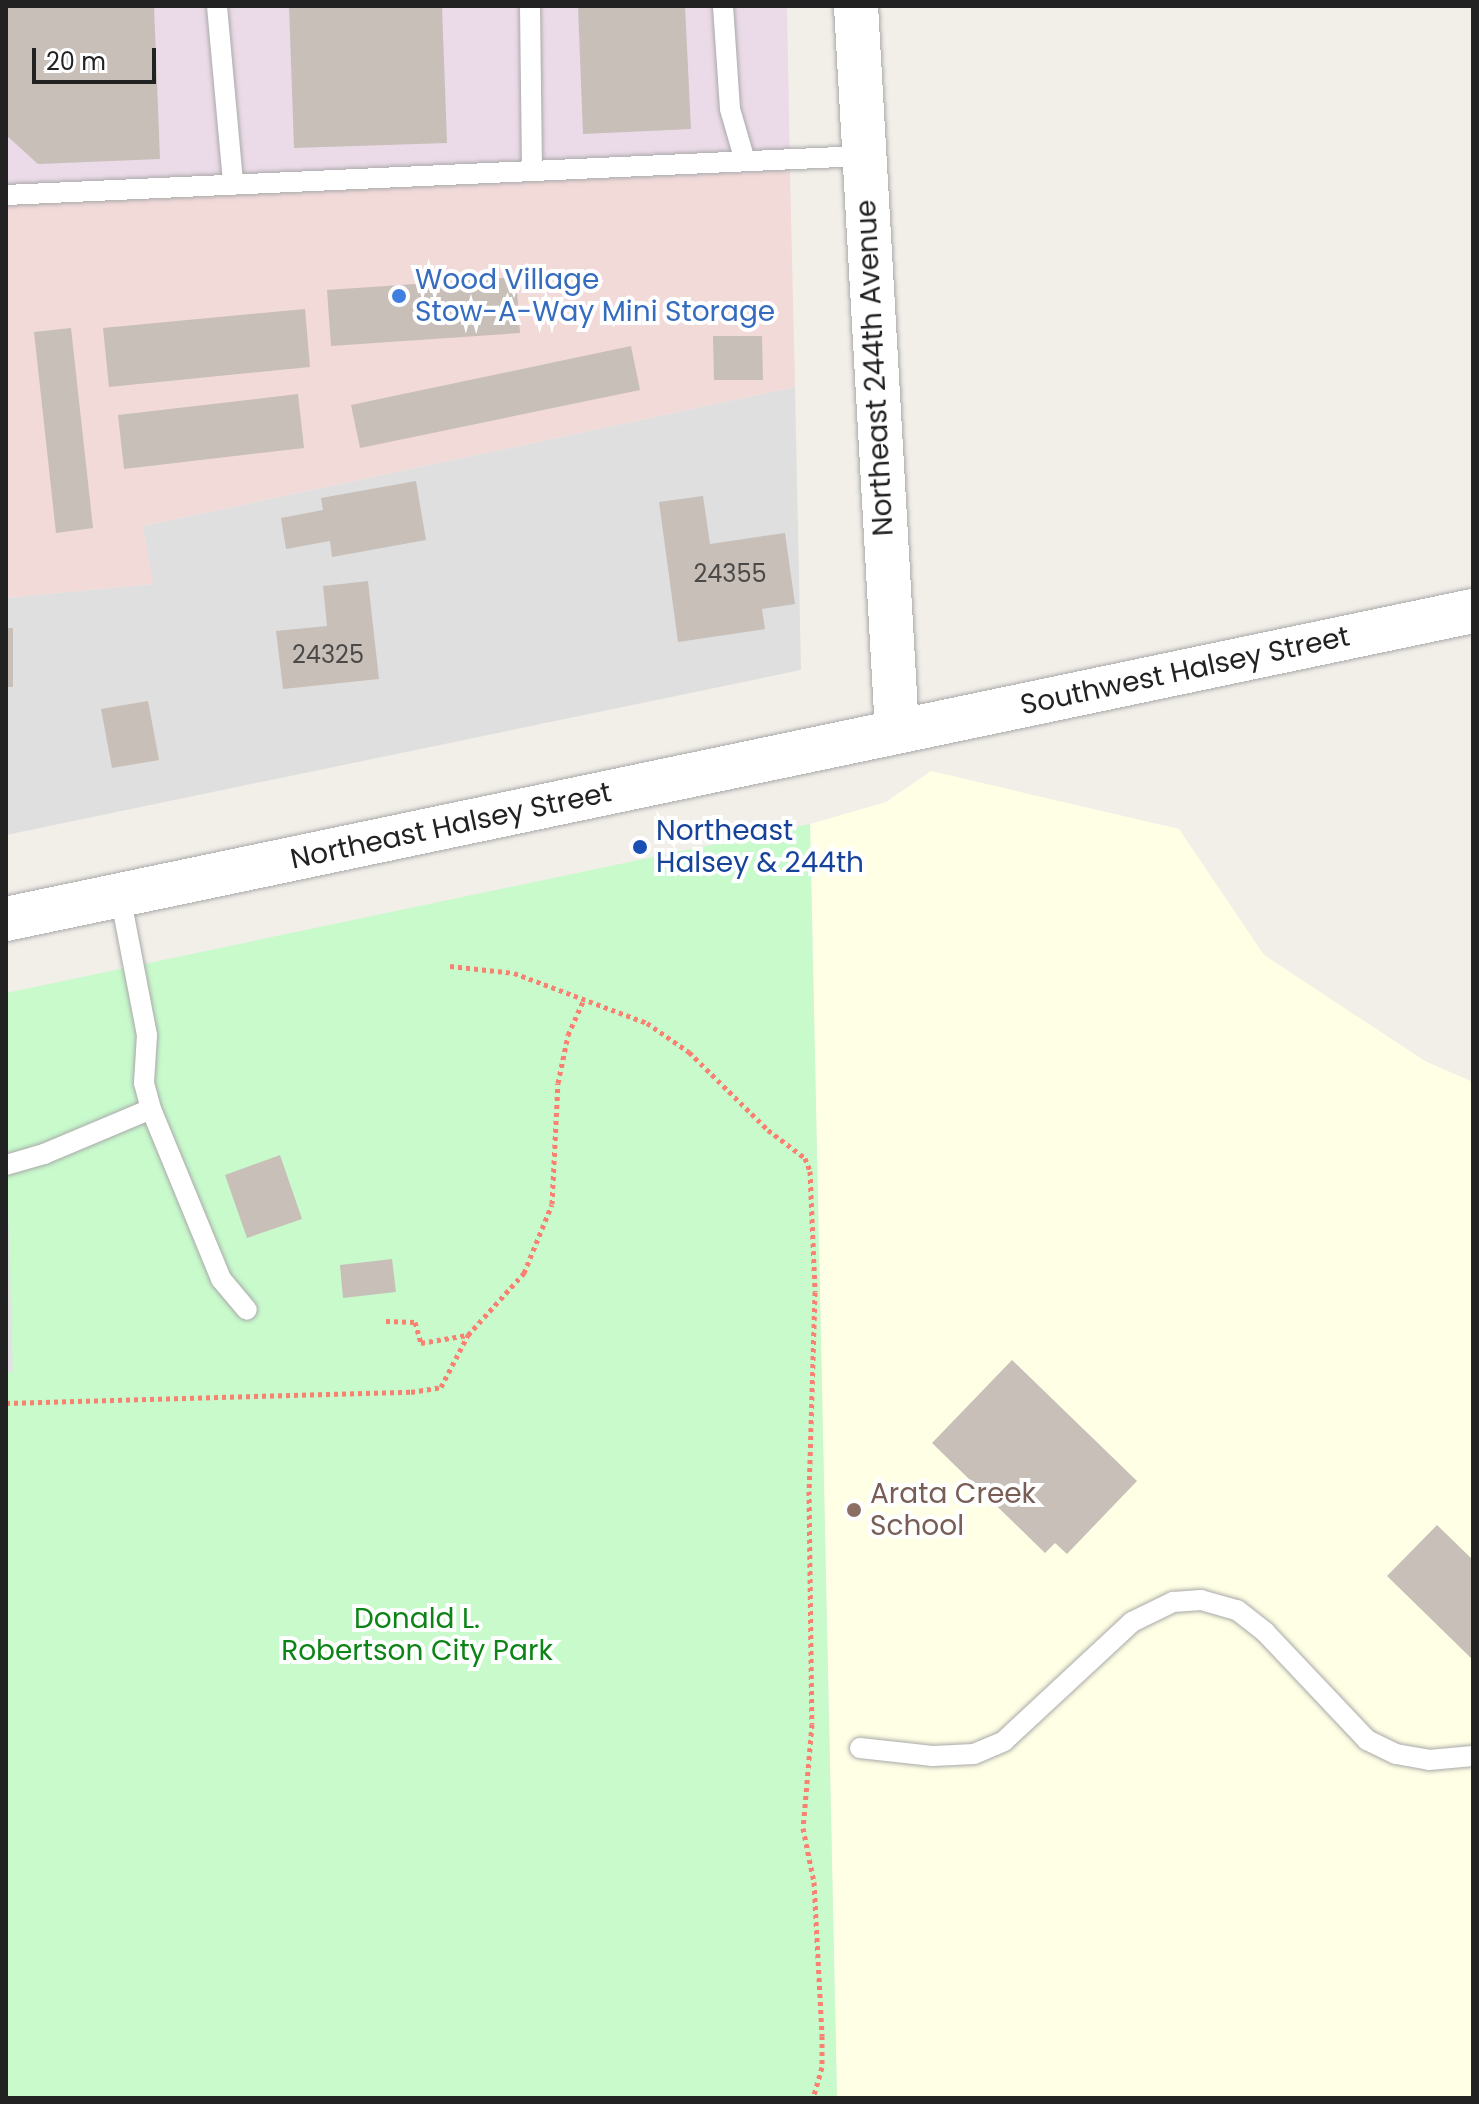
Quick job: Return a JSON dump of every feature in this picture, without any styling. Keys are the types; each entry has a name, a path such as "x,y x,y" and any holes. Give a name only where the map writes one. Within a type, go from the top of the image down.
{"street":[{"name":"Northeast 244th Avenue","path":"856,6 897,731"},
{"name":"Southwest Halsey Street","path":"897,731 1473,611"},
{"name":"Northeast Halsey Street","path":"6,919 897,731"}],"lane":[{"path":"217,6 233,182"},
{"path":"530,6 532,170"},
{"path":"723,6 730,109 745,161"},
{"path":"6,195 233,182 863,156"},
{"path":"120,895 147,1035 144,1083 151,1109 221,1279 247,1310"},
{"path":"6,1165 44,1154 151,1109"},
{"path":"860,1748 933,1756 974,1754 994,1746 1032,1717 1132,1622 1173,1602 1201,1600 1237,1610 1265,1632 1367,1740 1396,1754 1429,1760 1473,1756"}],"path":[{"path":"450,966 514,973 647,1023 689,1052 768,1130 805,1158 810,1171 815,1292 809,1491 812,1724 803,1828 813,1872 822,2036 822,2067 813,2098"},
{"path":"6,1403 430,1390 446,1383 468,1335 524,1273 552,1204 558,1083 568,1035 583,1001"},
{"path":"386,1321 415,1322 421,1343 468,1335"}],"shaded area":[{"path":"6,6 787,6 790,171 6,204"},
{"name":"Wood Village Stow-A-Way Mini Storage","path":"790,171 795,387 143,526 153,584 6,598 6,204"},
{"path":"795,387 801,670 6,835 6,598 152,584 143,526"},
{"path":"931,771 1179,829 1264,955 1425,1061 1473,1082 1473,2098 837,2098 810,824 886,802"},
{"path":"6,1144 13,1372 6,1372"}],"green space":[{"name":"Donald L. Robertson City Park","path":"810,824 837,2098 6,2098 6,993"}],"building":[{"path":"6,6 154,6 160,159 38,164 6,135"},
{"path":"289,6 442,6 447,143 294,148"},
{"path":"578,6 685,6 691,129 583,134"},
{"path":"516,277 520,333 331,346 327,290"},
{"path":"305,309 310,367 109,387 103,328"},
{"path":"71,328 93,528 56,533 34,332"},
{"path":"713,336 762,336 763,380 714,380"},
{"path":"631,346 640,390 360,448 351,405"},
{"path":"298,394 304,448 124,469 118,415"},
{"path":"416,481 426,540 332,557 330,541 286,549 281,518 323,510 321,498"},
{"path":"703,496 710,544 785,533 795,604 762,609 765,629 678,642 659,502"},
{"path":"368,581 379,679 283,689 276,631 327,626 323,586"},
{"path":"6,628 13,628 13,687 6,687"},
{"path":"148,701 159,760 112,768 101,709"},
{"path":"280,1155 302,1219 247,1238 225,1175"},
{"path":"392,1259 396,1292 343,1298 340,1265"},
{"path":"1012,1360 1137,1481 1067,1554 1055,1543 1045,1553 932,1443"},
{"path":"1437,1525 1473,1560 1473,1660 1387,1576"}],"place":[{"name":"Wood Village Stow-A-Way Mini Storage","path":"399,296"},
{"name":"Northeast Halsey & 244th","path":"640,847"},
{"name":"Arata Creek School","path":"854,1510"}]}
